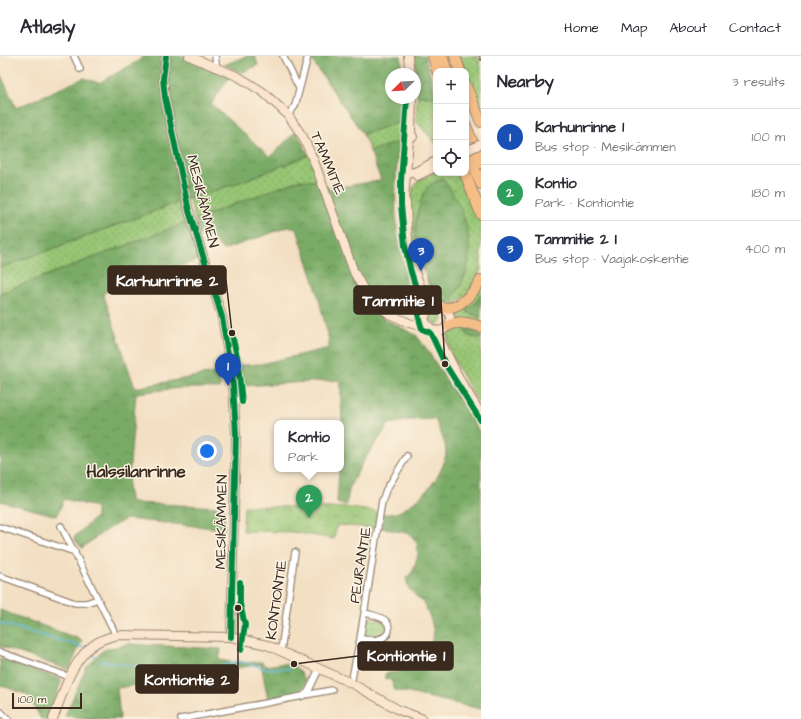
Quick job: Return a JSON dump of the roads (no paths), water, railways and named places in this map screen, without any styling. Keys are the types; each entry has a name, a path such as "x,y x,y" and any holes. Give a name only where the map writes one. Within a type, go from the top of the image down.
{"highway":[{"path":"455,56 459,68"},
{"path":"469,93 481,122"},
{"path":"469,133 481,163"},
{"path":"469,155 481,184"},
{"path":"466,176 481,214"},
{"path":"443,307 454,308 477,287 481,280"},
{"path":"447,327 453,323 460,322 481,326"}],"street":[{"path":"74,56 80,69"},
{"name":"MESIKÄMMEN","path":"166,56 163,79 167,105 192,222 222,317 234,390 236,434 231,638"},
{"name":"TAMMITIE","path":"189,56 214,68 239,77 263,92 288,115 303,137 314,161 358,280 369,297 383,309 409,323 430,328"},
{"path":"214,68 216,62 215,56"},
{"path":"283,56 299,88"},
{"path":"288,115 295,106 308,56"},
{"path":"408,56 409,68"},
{"path":"412,104 411,133 413,144 408,198 406,202 406,228 415,272 423,290 423,295 427,306 425,322 439,338 481,414"},
{"path":"469,146 481,138"},
{"path":"469,147 481,144"},
{"path":"409,175 433,162"},
{"path":"409,175 415,177 433,168"},
{"path":"423,290 443,307 450,316 444,338 451,362"},
{"path":"425,315 432,307 443,307"},
{"name":"TAMMITIE","path":"400,318 416,320 425,315"},
{"path":"430,328 439,332 447,327"},
{"name":"PEURANTIE","path":"351,683 360,639 382,501 386,490 407,456"},
{"path":"61,526 115,635"},
{"path":"0,527 75,552"},
{"name":"KONTIONTIE","path":"281,651 295,552"},
{"path":"0,576 75,603 86,603 98,599"},
{"path":"360,639 377,639 386,635 389,629 384,619 364,613"},
{"path":"53,719 80,657 95,642 115,635 231,638 253,642 281,651 351,683 399,710 423,719"},
{"path":"0,652 70,677"},
{"path":"303,696 308,692 319,669"},
{"path":"181,719 195,718 332,690"},
{"path":"0,711 8,719"}],"waterway":[{"path":"0,623 86,648"},
{"path":"100,661 152,668 206,671 239,661 264,668 290,669"}],"place":[{"name":"Tammitie 2 I","path":"421,271"},
{"name":"Karhunrinne 2","path":"232,333"},
{"name":"Tammitie 1","path":"445,364"},
{"name":"Karhunrinne 1","path":"228,386"},
{"name":"Kontio","path":"309,518"},
{"name":"Kontiontie 2","path":"238,608"},
{"name":"Kontiontie 1","path":"294,664"}],"district":[{"name":"Halssilanrinne","path":"136,471"}]}
